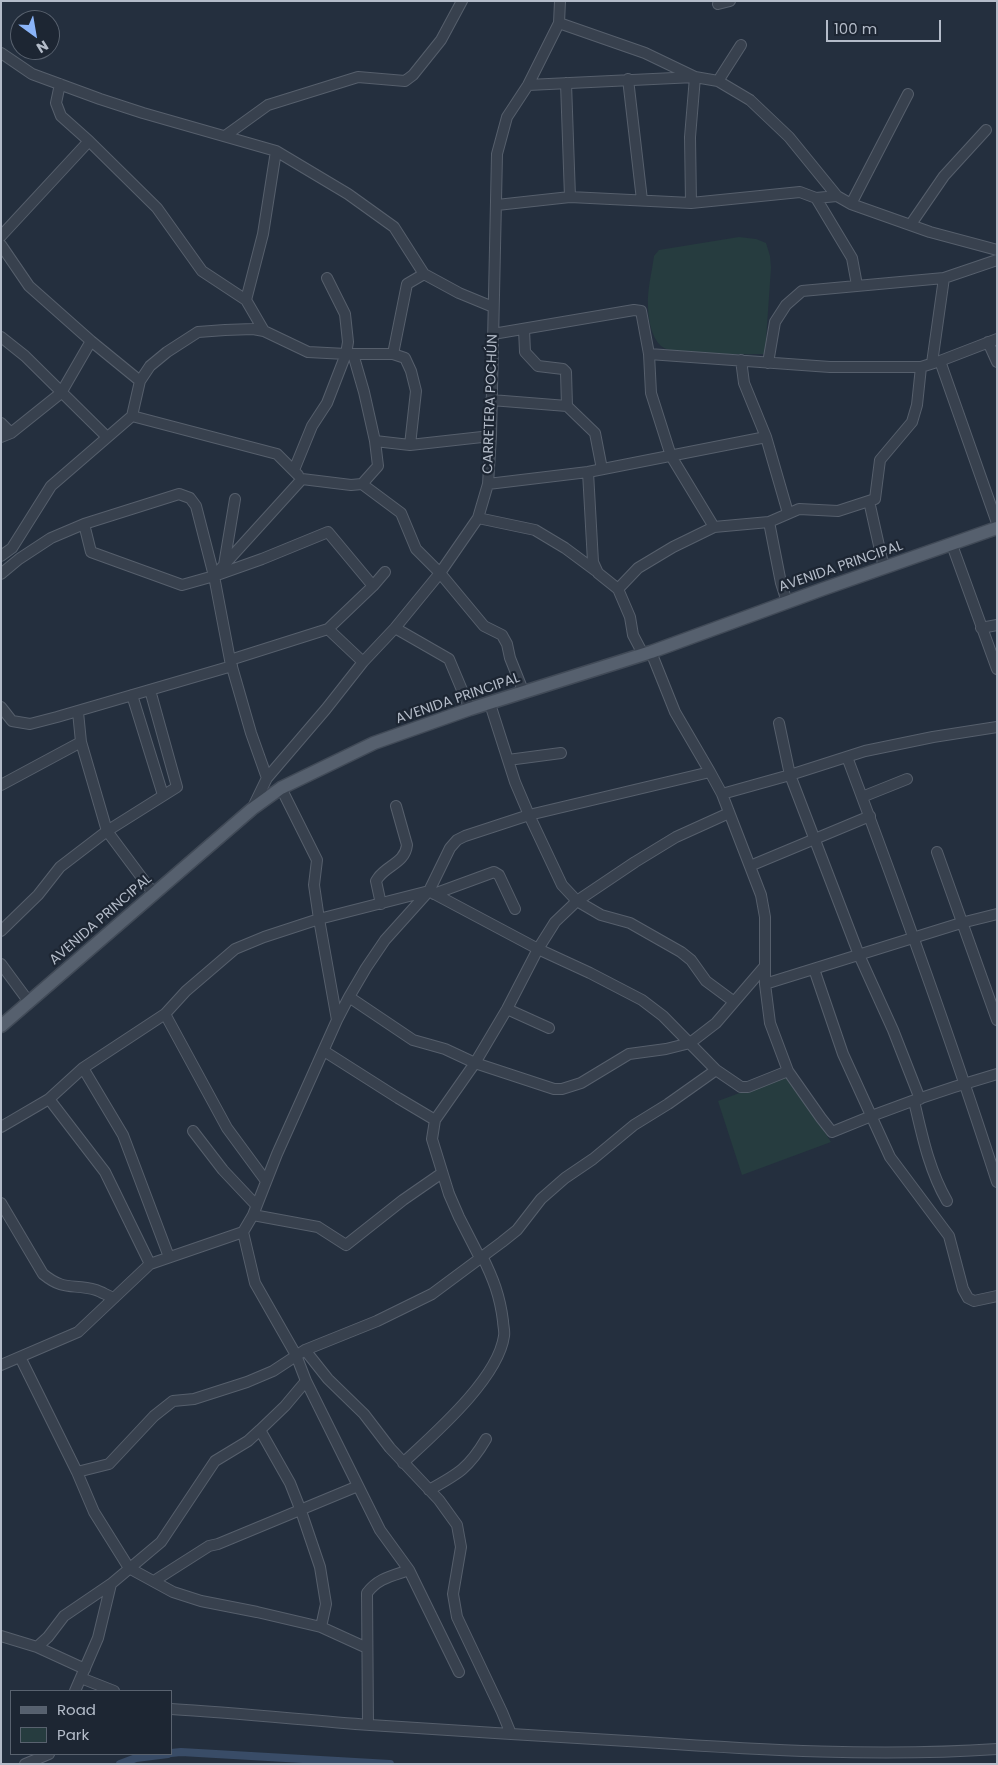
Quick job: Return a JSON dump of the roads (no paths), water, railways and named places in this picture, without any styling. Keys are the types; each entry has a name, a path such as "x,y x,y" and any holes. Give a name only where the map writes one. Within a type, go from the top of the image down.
{"main road":[{"name":"AVENIDA PRINCIPAL","path":"1,1026 252,809 281,788 374,743 647,653 997,528"}],"street":[{"path":"225,136 268,105 358,78 405,81 413,75 441,40 462,1"},
{"path":"560,1 559,23 645,53 695,77"},
{"path":"718,4 730,1"},
{"name":"CARRETERA POCHÚN","path":"252,809 266,778 326,710 363,662 395,628 440,573 478,518 488,484 491,436 497,154 506,117 528,85 559,23"},
{"path":"718,81 741,46"},
{"path":"1,53 32,74 60,84 143,113 276,151 348,194 394,227 424,274 459,293 493,307"},
{"path":"691,203 690,137 695,77"},
{"path":"528,85 695,77 718,81 750,100 788,137 837,196 851,204 930,232 997,250"},
{"path":"628,79 642,200"},
{"path":"566,83 570,197"},
{"path":"60,84 56,103 61,116 157,208 202,271 246,300 264,331"},
{"path":"851,204 908,94"},
{"path":"911,224 944,176 986,130"},
{"path":"1,236 89,141"},
{"path":"246,300 263,234 276,151"},
{"path":"497,205 570,197 691,203 800,192 816,198 837,196"},
{"path":"816,198 852,258 857,285"},
{"path":"1,245 28,286 140,381"},
{"path":"768,363 775,322 786,305 802,290 944,278 997,260"},
{"path":"393,354 407,284 424,274"},
{"path":"132,416 276,454 302,479 350,486 362,484 378,466 375,441 364,392 349,354 345,314 327,278"},
{"path":"944,278 936,362 997,523"},
{"path":"493,334 634,310 641,311 649,354 651,393 672,456 714,527"},
{"path":"1,556 12,548 51,486 132,416 140,381 150,366 167,352 198,332 253,329 264,331 308,352 393,354 405,358 411,371 416,391 410,444"},
{"path":"524,329 525,352 538,366 562,369 566,372 567,406"},
{"path":"1,337 25,356 107,437"},
{"path":"1,423 6,435 61,392 91,341"},
{"path":"649,354 830,367 921,367 992,341 997,362"},
{"path":"294,470 312,426 327,403 349,354"},
{"path":"741,360 744,383 766,437 788,513"},
{"path":"618,589 638,568 673,547 714,527 769,522 799,509 838,512 875,499 880,460 912,422 918,405 921,367"},
{"path":"492,400 567,406 595,434 602,469"},
{"path":"375,441 410,444 491,436"},
{"path":"488,484 588,472 766,437"},
{"path":"588,472 593,562 598,573"},
{"path":"214,576 302,479"},
{"path":"362,484 401,513 416,549 440,573 484,626 502,635 524,693"},
{"path":"1,574 19,559 51,538 84,524 179,494 190,498 196,506 214,576 231,663 266,778"},
{"path":"223,566 235,499"},
{"path":"869,502 884,568"},
{"path":"478,518 535,530 565,548 618,589 630,618 633,635 647,653 672,704 722,794 764,906 765,984 771,1027 788,1071 832,1132 871,1116 965,1083 997,1074"},
{"path":"769,522 780,583 787,602"},
{"path":"84,524 91,552 182,585 214,576 328,532 373,586"},
{"path":"952,545 997,669"},
{"path":"1,707 12,721 30,724 78,712 150,690 328,629 386,572"},
{"path":"982,628 997,625"},
{"path":"395,628 449,659 470,710"},
{"path":"328,629 363,662"},
{"path":"1,931 38,895 60,867 107,831 177,787 150,690"},
{"path":"132,695 163,795"},
{"path":"490,704 515,782 562,885 577,901 601,915 630,923 681,952 691,960 706,981 733,1001"},
{"path":"78,712 81,742 107,831 154,894"},
{"path":"779,723 790,775 859,955 893,1030 917,1100 925,1150 939,1188 947,1201"},
{"path":"722,794 865,751 932,736 997,728"},
{"path":"1,785 81,742"},
{"path":"508,760 561,753"},
{"path":"847,757 915,938 997,1182"},
{"path":"1,1365 78,1332 150,1264 243,1232 253,1215 266,1181 337,1020 366,968 386,940 431,892 450,848 457,840 529,815 710,772"},
{"path":"862,797 908,779"},
{"path":"281,788 317,860 314,883 318,919 337,1020"},
{"path":"382,904 376,882 378,878 400,860 407,845 396,806"},
{"path":"404,1463 446,1424 482,1381 497,1357 504,1336 502,1310 496,1284 459,1217 442,1173 432,1139 435,1120 475,1063 555,922 577,901 610,878 676,837 729,813"},
{"path":"750,866 870,816"},
{"path":"937,852 997,1020"},
{"path":"1,1127 48,1099 83,1068 165,1014 186,991 235,950 264,937 318,919 431,892 494,872 499,875 515,909"},
{"path":"431,892 538,949 642,1000 663,1016 716,1070 741,1087 788,1071"},
{"path":"765,984 961,923 997,914"},
{"path":"1,964 29,1002"},
{"path":"350,997 413,1040 445,1049 475,1063 554,1089 562,1089 581,1083 629,1054 666,1049 690,1043 716,1023 765,966"},
{"path":"814,969 843,1054 890,1157 949,1236 963,1289 968,1298 974,1301 997,1296"},
{"path":"507,1009 549,1028"},
{"path":"165,1014 226,1128 266,1181"},
{"path":"324,1051 435,1120"},
{"path":"83,1068 123,1135 169,1257"},
{"path":"77,1472 109,1464 154,1416 173,1401 194,1399 247,1382 273,1371 305,1350 377,1321 432,1294 517,1230 541,1199 565,1178 593,1159 634,1125 716,1070"},
{"path":"48,1099 105,1172 150,1264"},
{"path":"193,1131 223,1170 256,1205"},
{"path":"253,1215 318,1227 346,1245 403,1200 442,1173"},
{"path":"1,1203 43,1274 52,1281 64,1286 95,1290 114,1298"},
{"path":"243,1232 255,1283 296,1355 306,1381 380,1530 409,1570 459,1672"},
{"path":"305,1350 328,1379 364,1414 404,1463 439,1500 457,1525 461,1547 453,1594 457,1616 511,1734"},
{"path":"20,1357 77,1472 94,1512 128,1568 174,1592 200,1601 321,1627 367,1648"},
{"path":"37,1646 48,1637 64,1616 111,1584 161,1542 215,1461 260,1430 285,1406 306,1381"},
{"path":"260,1430 290,1483 320,1567 326,1604 321,1627"},
{"path":"429,1490 461,1472 476,1457 486,1438"},
{"path":"154,1581 209,1546 301,1511 358,1486"},
{"path":"368,1725 367,1593 374,1584 409,1570"},
{"path":"75,1690 98,1638 111,1584"},
{"path":"1,1636 37,1646 112,1690"},
{"path":"172,1709 368,1725 676,1744 844,1752 941,1753 997,1749"},
{"path":"25,1764 47,1755"}],"waterway":[{"path":"172,1753 390,1764"},
{"path":"120,1764 136,1758 160,1755"}]}
